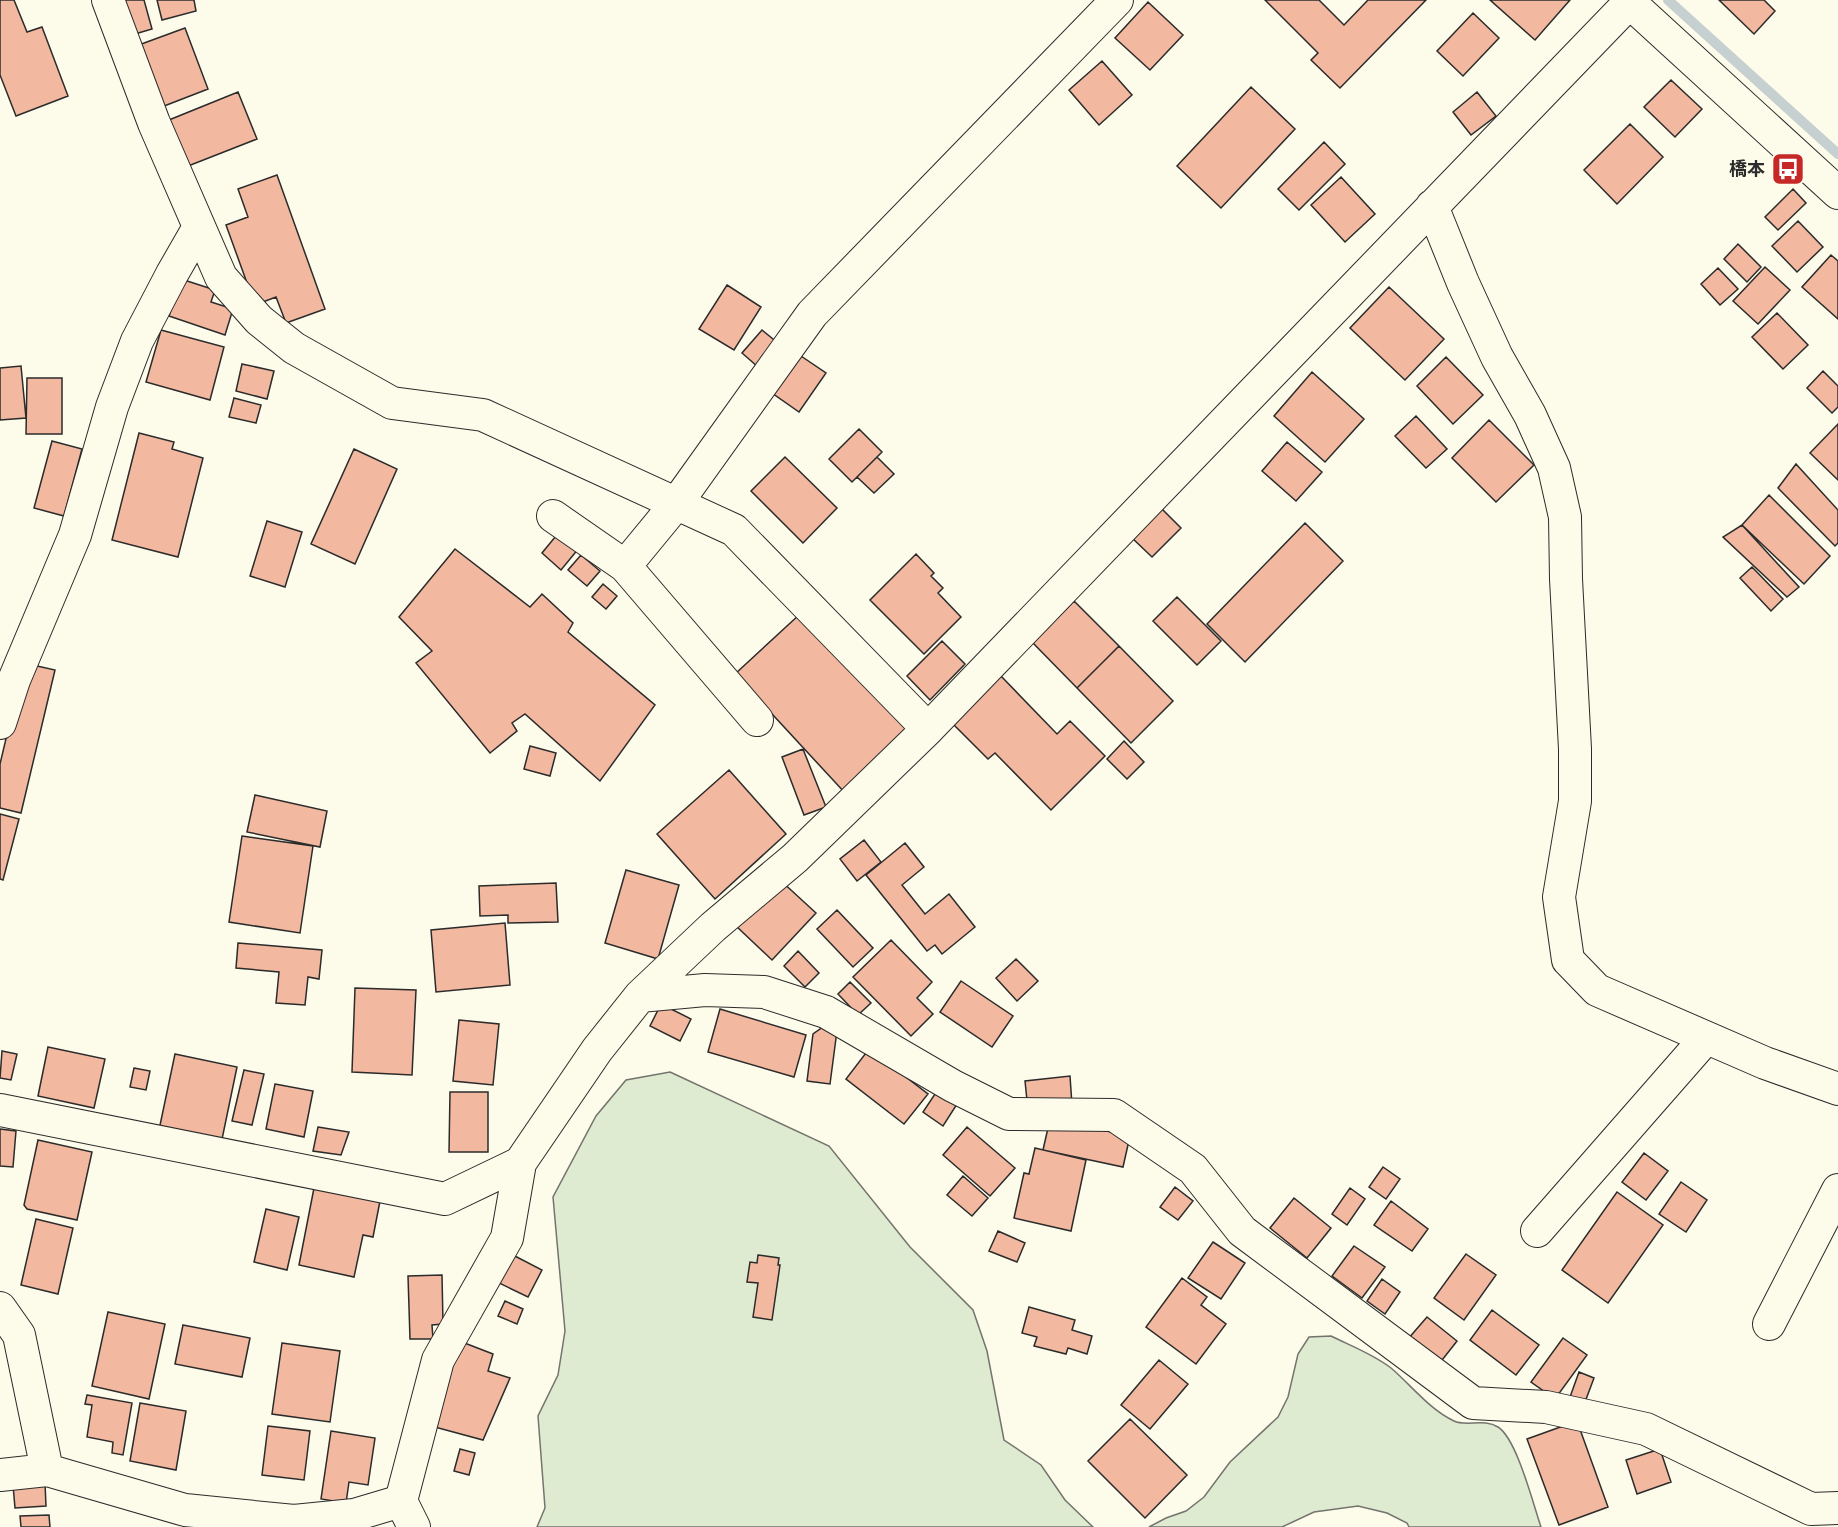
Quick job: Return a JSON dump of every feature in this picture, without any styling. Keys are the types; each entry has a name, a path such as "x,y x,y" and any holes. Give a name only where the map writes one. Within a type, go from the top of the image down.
{"street":[{"path":"108,0 154,123 221,277 259,320 294,348 392,403 483,415 734,530 927,729"},
{"path":"625,566 676,504 812,314 1117,0"},
{"path":"0,1474 47,1470 185,1510 294,1521 354,1515 407,1514 438,1360 507,1238 519,1163 597,1050 640,996 714,927 795,858 927,729 1628,1 1838,193"},
{"path":"1432,206 1492,347 1530,416 1554,468 1565,517 1575,749 1575,801 1559,897 1568,960 1597,990 1765,1063 1838,1089"},
{"path":"0,723 14,680 75,535 111,407 137,340 199,227"},
{"path":"553,516 625,566 757,720"},
{"path":"640,996 705,990 764,992 826,1012 953,1086 1009,1114 1114,1115 1193,1169 1242,1232 1473,1403 1546,1407 1646,1429 1811,1509 1838,1508"},
{"path":"1537,1231 1706,1038"},
{"path":"2,1107 446,1199 519,1163"},
{"path":"1769,1324 1838,1190"},
{"path":"0,1308 19,1335 47,1470"}],"green space":[{"path":"670,1072 829,1146 910,1247 973,1310 987,1351 1004,1440 1041,1465 1065,1500 1093,1527 537,1527 545,1508 538,1416 558,1375 565,1331 553,1197 596,1116 626,1080"},
{"path":"1331,1336 1384,1363 1429,1404 1454,1421 1487,1423 1498,1427 1512,1444 1541,1527 1409,1527 1407,1523 1387,1513 1358,1506 1314,1512 1282,1527 1149,1527 1186,1511 1204,1497 1230,1462 1278,1417 1288,1397 1298,1354 1309,1337"}],"building":[{"path":"0,0 14,0 27,32 42,27 68,96 16,116 0,75"},
{"path":"118,0 144,0 152,29 128,36"},
{"path":"157,0 194,0 196,11 162,20"},
{"path":"1265,0 1319,0 1344,25 1368,0 1426,0 1340,88 1311,60 1318,53"},
{"path":"1490,0 1570,0 1535,40"},
{"path":"1719,0 1764,0 1775,11 1754,34"},
{"path":"1148,2 1183,35 1150,70 1115,38"},
{"path":"1473,13 1499,38 1463,76 1437,51"},
{"path":"185,28 208,89 159,108 136,46"},
{"path":"1102,61 1132,95 1099,125 1069,90"},
{"path":"1671,80 1702,109 1675,137 1644,107"},
{"path":"1251,87 1295,129 1221,208 1177,166"},
{"path":"238,92 257,139 183,168 164,122"},
{"path":"1477,92 1496,116 1471,135 1453,112"},
{"path":"1630,124 1663,157 1617,204 1584,170"},
{"path":"1324,142 1345,164 1299,210 1278,189"},
{"path":"277,175 325,309 286,323 276,297 255,305 226,225 248,217 238,189"},
{"path":"1341,177 1375,214 1345,242 1311,205"},
{"path":"1793,189 1806,203 1778,230 1765,217"},
{"path":"1798,221 1823,247 1797,272 1772,246"},
{"path":"1738,244 1761,267 1747,282 1724,259"},
{"path":"1831,255 1838,261 1838,319 1802,287"},
{"path":"1765,267 1790,290 1758,324 1733,301"},
{"path":"1718,268 1738,289 1720,305 1701,284"},
{"path":"181,279 215,290 211,302 233,309 225,335 169,316"},
{"path":"727,285 761,307 734,350 699,329"},
{"path":"1389,287 1444,339 1405,380 1350,328"},
{"path":"1777,313 1808,345 1783,369 1752,337"},
{"path":"161,330 224,347 210,400 146,382"},
{"path":"762,330 778,343 758,367 742,353"},
{"path":"798,354 826,373 799,412 772,393"},
{"path":"1446,357 1483,395 1453,424 1417,386"},
{"path":"242,364 274,371 267,399 236,391"},
{"path":"21,366 26,418 0,420 0,368"},
{"path":"1823,371 1838,386 1838,407 1832,413 1807,388"},
{"path":"1312,372 1364,419 1325,462 1274,416"},
{"path":"27,378 62,378 62,434 26,434"},
{"path":"234,398 261,405 256,423 229,417"},
{"path":"1416,416 1447,449 1426,468 1395,436"},
{"path":"1489,420 1534,465 1496,502 1452,458"},
{"path":"1838,424 1838,480 1810,453"},
{"path":"859,429 882,452 852,482 829,459"},
{"path":"139,433 174,442 172,449 203,458 178,557 112,540"},
{"path":"52,441 82,449 64,516 34,508"},
{"path":"1287,442 1322,472 1296,501 1262,471"},
{"path":"354,449 397,469 355,564 311,544"},
{"path":"785,457 837,508 803,543 751,491"},
{"path":"877,457 894,474 874,493 857,477"},
{"path":"1796,464 1838,510 1838,543 1835,546 1778,488"},
{"path":"1769,495 1830,556 1804,584 1742,525"},
{"path":"1160,507 1181,528 1152,557 1131,537"},
{"path":"267,521 302,532 285,587 250,576"},
{"path":"1305,523 1343,561 1245,662 1207,624"},
{"path":"1742,525 1799,587 1787,597 1723,537"},
{"path":"560,531 579,548 561,570 542,553"},
{"path":"455,549 530,607 542,594 573,623 568,632 655,705 600,781 525,714 512,723 517,731 490,753 416,663 432,651 399,617"},
{"path":"916,554 934,573 931,576 943,588 938,593 961,617 924,654 870,600"},
{"path":"581,555 600,571 587,586 568,570"},
{"path":"1752,567 1783,599 1771,611 1740,578"},
{"path":"603,584 617,596 606,609 592,597"},
{"path":"1177,597 1221,641 1197,665 1153,621"},
{"path":"1074,601 1119,646 1077,688 1033,643"},
{"path":"800,614 911,734 846,794 735,674"},
{"path":"942,641 965,664 930,700 907,676"},
{"path":"1119,646 1173,701 1131,743 1077,688"},
{"path":"24,663 55,670 21,813 0,808 0,764"},
{"path":"1000,675 1057,734 1070,721 1105,756 1051,810 995,753 988,759 952,723"},
{"path":"1124,741 1144,762 1127,779 1107,759"},
{"path":"530,746 556,753 550,776 524,769"},
{"path":"803,749 826,807 804,815 782,757"},
{"path":"729,770 786,834 715,899 657,834"},
{"path":"255,795 327,811 320,847 247,832"},
{"path":"0,814 19,819 3,880 0,879"},
{"path":"242,836 313,846 300,933 229,922"},
{"path":"864,840 881,862 857,881 840,859"},
{"path":"905,843 924,867 902,885 925,914 949,894 975,927 942,954 935,945 927,951 866,875"},
{"path":"626,870 679,885 658,959 605,943"},
{"path":"779,879 816,913 772,960 735,925"},
{"path":"556,883 558,922 508,923 508,915 480,916 479,886"},
{"path":"837,910 873,948 853,967 817,929"},
{"path":"505,923 510,985 436,992 431,930"},
{"path":"891,940 932,982 917,998 933,1014 911,1036 853,977"},
{"path":"238,943 322,950 319,979 308,977 305,1005 276,1003 279,972 236,968"},
{"path":"798,951 819,973 805,987 784,966"},
{"path":"1016,959 1038,981 1017,1001 996,978"},
{"path":"961,981 1013,1016 992,1047 940,1012"},
{"path":"850,982 871,1003 858,1015 838,994"},
{"path":"355,988 416,990 412,1075 352,1072"},
{"path":"661,1004 691,1019 680,1041 650,1026"},
{"path":"720,1009 806,1035 794,1077 708,1052"},
{"path":"459,1020 499,1024 493,1085 453,1081"},
{"path":"830,1022 838,1023 830,1084 807,1081 813,1034"},
{"path":"48,1047 105,1059 94,1108 38,1096"},
{"path":"869,1049 928,1094 904,1124 846,1079"},
{"path":"2,1051 17,1054 11,1080 0,1078"},
{"path":"175,1054 237,1067 221,1144 159,1130"},
{"path":"134,1068 150,1071 146,1090 130,1087"},
{"path":"244,1070 264,1074 252,1125 232,1121"},
{"path":"1070,1076 1072,1105 1028,1110 1025,1081"},
{"path":"275,1084 313,1091 304,1137 266,1129"},
{"path":"939,1088 959,1101 943,1126 923,1112"},
{"path":"450,1092 488,1092 488,1152 449,1152"},
{"path":"1050,1119 1130,1136 1123,1167 1043,1150"},
{"path":"318,1127 349,1132 341,1155 313,1151"},
{"path":"967,1127 1015,1168 990,1196 943,1155"},
{"path":"0,1129 16,1131 13,1167 0,1166"},
{"path":"38,1140 92,1152 77,1220 27,1209 24,1205"},
{"path":"1035,1148 1086,1160 1071,1231 1014,1218 1024,1173 1029,1174"},
{"path":"1644,1153 1668,1171 1646,1200 1622,1182"},
{"path":"1383,1167 1400,1179 1386,1199 1369,1187"},
{"path":"963,1176 988,1198 972,1216 947,1195"},
{"path":"1681,1182 1707,1200 1686,1232 1659,1214"},
{"path":"1175,1187 1193,1201 1178,1220 1160,1207"},
{"path":"314,1188 380,1201 373,1237 363,1235 354,1277 299,1265"},
{"path":"1350,1188 1365,1199 1347,1225 1332,1214"},
{"path":"1617,1192 1663,1225 1608,1303 1562,1270"},
{"path":"1294,1198 1331,1228 1307,1258 1270,1228"},
{"path":"1391,1201 1428,1229 1412,1251 1374,1225"},
{"path":"266,1209 299,1217 287,1270 254,1262"},
{"path":"36,1219 73,1228 58,1294 21,1285"},
{"path":"998,1231 1025,1243 1017,1262 989,1251"},
{"path":"1213,1242 1245,1263 1221,1299 1188,1278"},
{"path":"1354,1246 1385,1267 1362,1298 1332,1276"},
{"path":"511,1254 542,1270 528,1297 497,1282"},
{"path":"1466,1254 1496,1275 1464,1320 1434,1298"},
{"path":"758,1255 779,1258 772,1320 753,1317 758,1283 747,1282 750,1262 757,1263"},
{"path":"442,1275 443,1324 432,1325 433,1339 410,1339 408,1276"},
{"path":"1182,1278 1207,1297 1201,1305 1226,1324 1196,1364 1146,1327"},
{"path":"1382,1279 1400,1292 1385,1314 1367,1301"},
{"path":"505,1301 523,1309 517,1324 498,1316"},
{"path":"1029,1307 1075,1320 1072,1330 1092,1336 1087,1354 1068,1348 1066,1354 1034,1346 1037,1337 1022,1333"},
{"path":"1492,1310 1539,1345 1516,1375 1470,1340"},
{"path":"108,1312 165,1324 149,1399 92,1386"},
{"path":"1427,1317 1457,1341 1439,1364 1408,1339"},
{"path":"183,1325 250,1338 242,1377 175,1364"},
{"path":"1563,1338 1587,1355 1555,1399 1531,1382"},
{"path":"462,1342 493,1354 488,1371 510,1378 483,1440 431,1426 443,1386"},
{"path":"282,1343 340,1351 330,1422 272,1414"},
{"path":"1159,1360 1188,1384 1150,1429 1121,1405"},
{"path":"1579,1372 1594,1378 1585,1402 1570,1397"},
{"path":"87,1395 132,1403 123,1455 112,1453 113,1442 87,1437 92,1405 85,1404"},
{"path":"140,1403 186,1411 176,1470 130,1461"},
{"path":"1130,1419 1187,1475 1145,1518 1088,1461"},
{"path":"1577,1421 1608,1507 1559,1525 1527,1439"},
{"path":"268,1426 310,1431 304,1480 262,1475"},
{"path":"331,1431 375,1438 368,1485 349,1482 346,1503 321,1499"},
{"path":"460,1449 475,1453 469,1475 454,1471"},
{"path":"1660,1449 1671,1482 1637,1494 1626,1460"},
{"path":"45,1483 46,1506 15,1508 13,1485"},
{"path":"49,1515 50,1527 21,1527 20,1516"}],"waterway":[{"path":"1668,0 1838,154"}],"place":[{"name":"橋本","path":"1788,169"}]}
